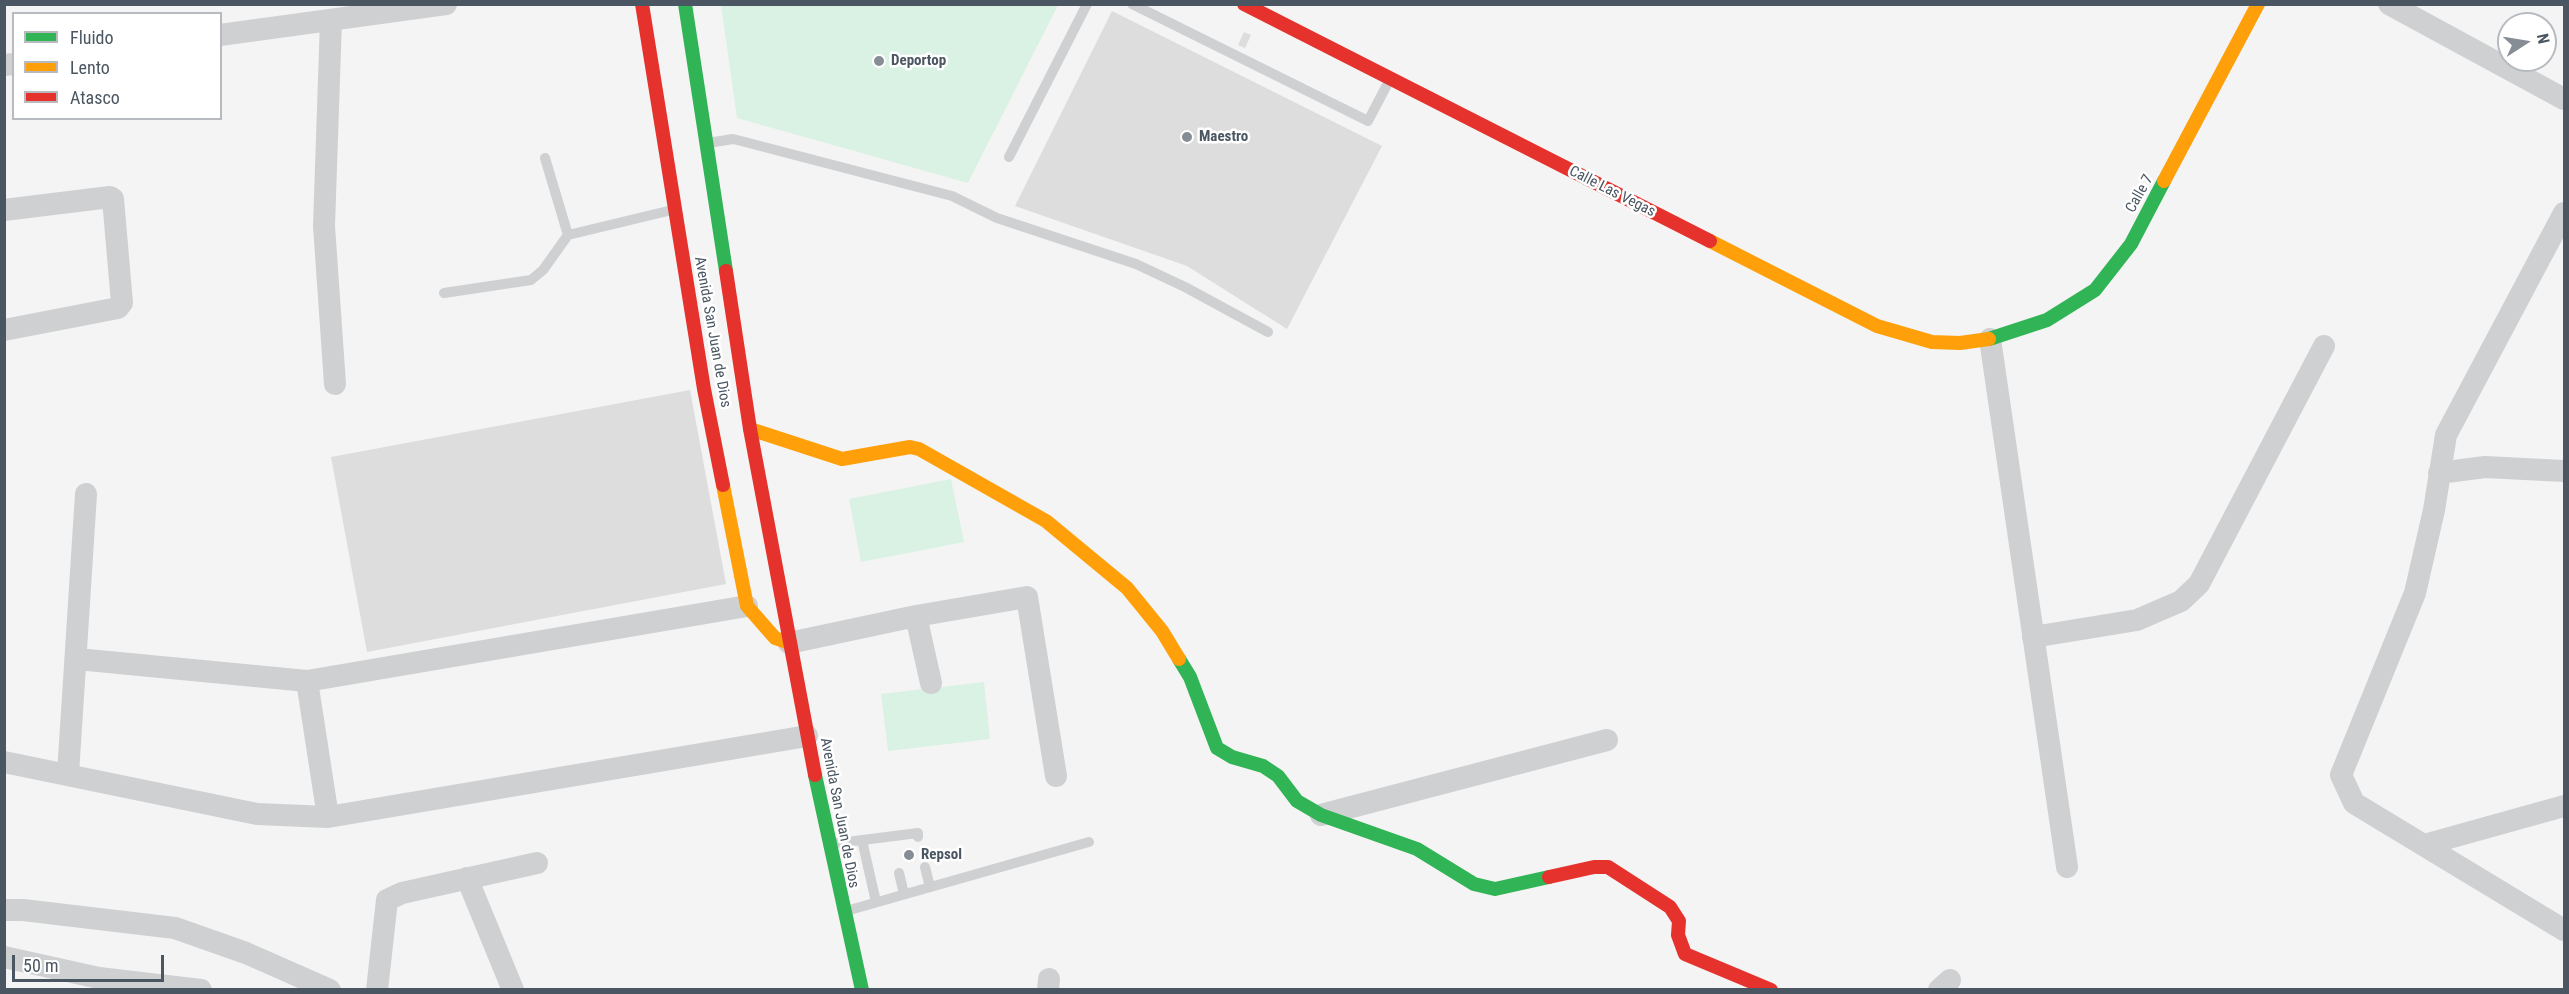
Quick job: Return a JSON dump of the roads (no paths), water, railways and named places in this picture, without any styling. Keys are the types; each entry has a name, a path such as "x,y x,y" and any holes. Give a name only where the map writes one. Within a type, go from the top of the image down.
{"street":[{"path":"222,35 446,4"},
{"name":"Avenida San Juan de Dios","path":"642,4 705,389 747,606"},
{"name":"Avenida San Juan de Dios","path":"685,4 750,429 828,844 862,990"},
{"name":"Calle Las Vegas","path":"1244,4 1877,326 1932,342 1960,343 1990,339"},
{"name":"Calle 7","path":"1990,339 2047,320 2095,290 2131,244 2258,4"},
{"path":"2388,4 2565,99"},
{"path":"331,20 324,226 335,384"},
{"path":"4,210 110,197 122,303 118,308 4,330"},
{"path":"2565,213 2446,435 2415,593 2341,775 2354,802 2565,930"},
{"path":"1990,339 2067,867"},
{"path":"2034,637 2112,625 2161,612 2181,602 2199,584 2324,346"},
{"path":"750,429 842,459 909,447 919,449 1046,521 1127,588 1162,631 1190,677 1217,747 1232,757 1263,766 1278,776 1297,801 1321,816 1417,849 1474,884 1495,889 1594,867 1608,867 1670,907 1679,921 1678,935 1685,954 1771,990"},
{"path":"2439,473 2485,467 2565,471"},
{"path":"68,774 86,494"},
{"path":"77,659 307,681 747,606 775,638 789,642 916,616 1027,597 1056,776"},
{"path":"916,616 931,683"},
{"path":"307,681 328,817"},
{"path":"4,762 256,814 328,817 807,736"},
{"path":"1321,816 1607,740"},
{"path":"2424,845 2565,806"},
{"path":"377,990 387,900 402,893 537,863"},
{"path":"466,878 513,990"},
{"path":"4,910 23,910 175,928 246,953 330,990"},
{"path":"4,957 99,978 201,990"}],"lane":[{"path":"1009,157 1087,4"},
{"path":"1132,4 1368,121 1390,78"},
{"path":"707,142 733,139 952,196 997,218 1136,264 1185,287 1268,332"},
{"path":"545,158 568,235"},
{"path":"444,293 531,280 543,270 568,235 675,209"},
{"path":"828,844 891,839 918,833 918,837"},
{"path":"862,840 876,902"},
{"path":"842,912 1089,842"},
{"path":"925,867 930,887"},
{"path":"899,873 904,894"}],"place":[{"name":"Deportop","path":"879,61"},
{"name":"Maestro","path":"1187,137"},
{"name":"Repsol","path":"909,855"}]}
